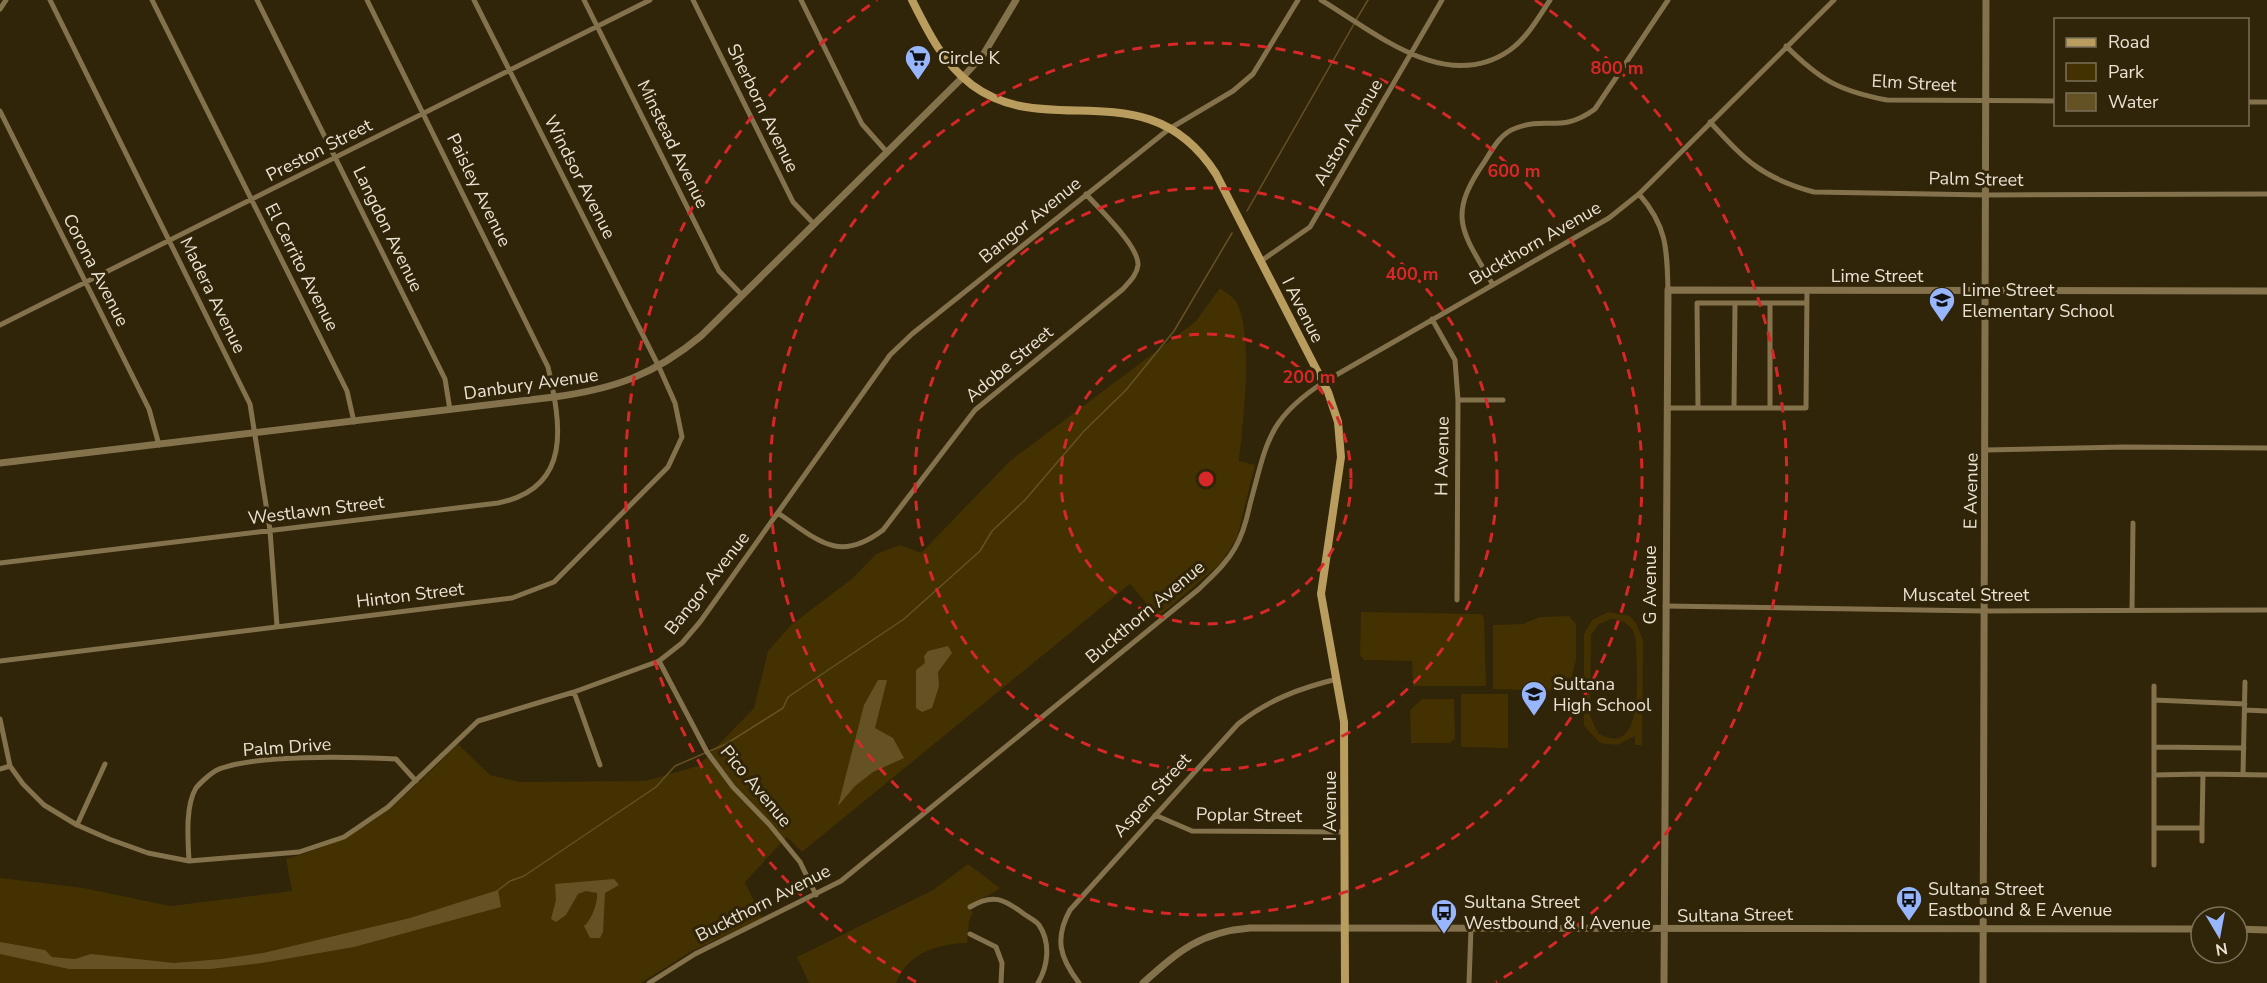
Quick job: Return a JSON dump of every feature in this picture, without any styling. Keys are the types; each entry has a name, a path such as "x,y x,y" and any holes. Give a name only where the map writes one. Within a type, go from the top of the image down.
{"main road":[{"name":"I Avenue","path":"912,0 936,47 963,77 987,94 1012,103 1042,108 1118,111 1142,116 1169,129 1189,143 1209,164 1324,382 1335,412 1341,443 1339,476 1321,594 1345,738 1345,983"}],"street":[{"path":"0,9 6,0"},
{"name":"Madera Avenue","path":"50,0 250,404 270,530 277,626"},
{"name":"El Cerrito Avenue","path":"152,0 347,391 354,422"},
{"name":"Langdon Avenue","path":"257,0 445,379 450,410"},
{"name":"Paisley Avenue","path":"367,0 425,113 548,367 554,397"},
{"name":"Windsor Avenue","path":"474,0 659,367"},
{"name":"Minstead Avenue","path":"584,0 720,271 742,296"},
{"name":"Preston Street","path":"1,322 252,201 650,0"},
{"name":"Sherborn Avenue","path":"693,0 793,202 814,224"},
{"path":"801,0 862,124 886,151"},
{"name":"Danbury Avenue","path":"0,463 159,446 554,397 614,387 659,367 701,336 963,77 983,55 1016,0"},
{"name":"Bangor Avenue","path":"0,720 10,766 44,805 77,825 148,853 189,861 299,852 344,837 388,807 478,721 574,692 659,660 682,643 700,622 890,355 912,334 1169,129 1233,91 1253,74 1298,0"},
{"path":"1321,0 1411,54 1441,65 1467,66 1490,61 1510,50 1528,33 1550,0"},
{"name":"Alston Avenue","path":"1261,261 1310,227 1442,0"},
{"path":"1493,285 1465,236 1460,212 1470,182 1499,140 1515,128 1580,121 1595,109 1668,0"},
{"name":"Buckthorn Avenue","path":"649,983 695,954 816,895 841,880 1219,569 1241,536 1264,452 1275,427 1292,405 1324,382 1609,218 1640,194 1834,0"},
{"name":"E Avenue","path":"1983,983 1986,0"},
{"name":"Elm Street","path":"1786,46 1813,73 1839,88 1863,96 1887,100 2054,101"},
{"path":"2249,102 2267,102"},
{"name":"Corona Avenue","path":"0,111 149,409 159,446"},
{"name":"Palm Street","path":"1710,122 1744,158 1765,175 1787,185 1814,192 1987,195 2267,194"},
{"name":"Adobe Street","path":"778,513 820,541 837,547 853,548 865,544 883,530 975,410 1123,289 1134,277 1138,265 1133,249 1086,194"},
{"name":"G Avenue","path":"1640,194 1654,211 1662,228 1667,253 1664,983"},
{"name":"Lime Street","path":"1668,290 2267,291"},
{"path":"1667,408 1806,408 1807,290"},
{"path":"1698,408 1697,303 1807,303"},
{"path":"1734,408 1735,303"},
{"path":"1770,303 1770,408"},
{"name":"H Avenue","path":"1432,319 1455,360 1458,400 1457,600"},
{"name":"Hinton Street","path":"0,661 512,598 554,582 668,467 682,437 675,403 659,367"},
{"name":"Westlawn Street","path":"0,563 498,503 524,495 549,473 556,456 559,432 554,397"},
{"path":"1458,400 1503,400"},
{"path":"1986,450 2124,447 2267,448"},
{"path":"2132,609 2133,523"},
{"name":"Muscatel Street","path":"1665,606 1984,611 2267,610"},
{"name":"Pico Avenue","path":"659,660 707,752 733,787 769,824 800,862 816,895"},
{"name":"Aspen Street","path":"1079,983 1065,963 1061,945 1061,926 1070,910 1217,744 1255,710 1301,689 1337,680"},
{"path":"2243,774 2245,682"},
{"path":"2154,686 2154,864"},
{"path":"574,692 600,765"},
{"path":"2154,700 2245,707 2267,711"},
{"path":"2154,747 2244,748"},
{"name":"Palm Drive","path":"189,861 187,823 196,789 216,771 250,762 396,759 416,781"},
{"path":"77,825 105,764"},
{"path":"0,769 10,766"},
{"path":"2202,841 2203,774"},
{"path":"2154,775 2267,775"},
{"name":"Poplar Street","path":"1155,815 1192,831 1345,832"},
{"path":"2154,828 2202,828"},
{"path":"970,907 983,899 997,899 1010,903 1039,925 1047,957 1045,971 1038,983"},
{"name":"Sultana Street","path":"1143,983 1188,945 1212,934 1250,928 2189,929"},
{"path":"1469,983 1471,929"},
{"path":"2249,929 2267,930"},
{"path":"970,934 996,947 1002,963 1001,983"}],"green space":[{"path":"1220,288 1236,301 1242,318 1246,380 1239,461 1255,465 1237,538 1221,563 1158,617 1130,584 802,852 787,837 745,882 762,918 692,951 641,983 0,983 0,878 84,888 170,906 292,891 286,859 339,840 381,815 400,800 458,744 490,775 520,782 645,781 698,766 754,708 768,651 791,625 853,578 876,554 900,545 921,553 1010,461 1195,322"},
{"path":"1361,612 1481,614 1484,618 1486,686 1413,686 1412,661 1364,660 1360,655"},
{"path":"1608,612 1630,616 1636,623 1643,640 1642,745 1635,745 1635,736 1617,745 1600,743 1584,726 1584,634 1592,620","holes":["1611,619 1621,621 1634,632 1637,670 1632,723 1625,735 1614,739 1598,733 1590,716 1591,635 1599,624"]},
{"path":"1569,616 1576,624 1576,660 1568,691 1493,689 1493,625 1523,624 1540,617"},
{"path":"1461,694 1508,694 1508,748 1461,747"},
{"path":"1422,699 1454,699 1455,739 1450,743 1411,743 1410,710"},
{"path":"968,864 1000,888 967,908 973,912 969,921 967,943 945,945 924,952 908,964 896,983 809,983 797,957 933,890"}],"water":[{"path":"948,646 952,653 938,672 939,686 932,708 922,712 916,708 916,670 925,663 924,656 928,651"},
{"path":"878,680 887,680 875,728 893,738 904,758 873,772 855,786 838,806 864,705"},
{"path":"614,879 619,885 605,893 603,932 600,938 590,938 584,926 594,911 597,893 586,891 578,894 566,915 556,922 551,919 556,900 555,884"},
{"path":"498,890 501,907 354,947 262,963 210,969 69,969 0,954 0,942 45,950 52,957 75,959 91,954 174,963 222,959 263,953 410,918"}],"waterway":[{"path":"1356,20 1368,0"},
{"path":"1247,211 1354,24"},
{"path":"497,891 510,881 524,876 656,787 675,766 726,744 783,708 788,697 904,619 980,551 992,531 1025,500 1084,431 1126,390 1174,331 1232,233"}],"place":[{"name":"Circle K","path":"918,81"},
{"name":"Lime Street Elementary School","path":"1942,323"},
{"name":"Sultana High School","path":"1534,717"},
{"name":"Sultana Street Eastbound & E Avenue","path":"1909,922"},
{"name":"Sultana Street Westbound & I Avenue","path":"1444,935"}]}
